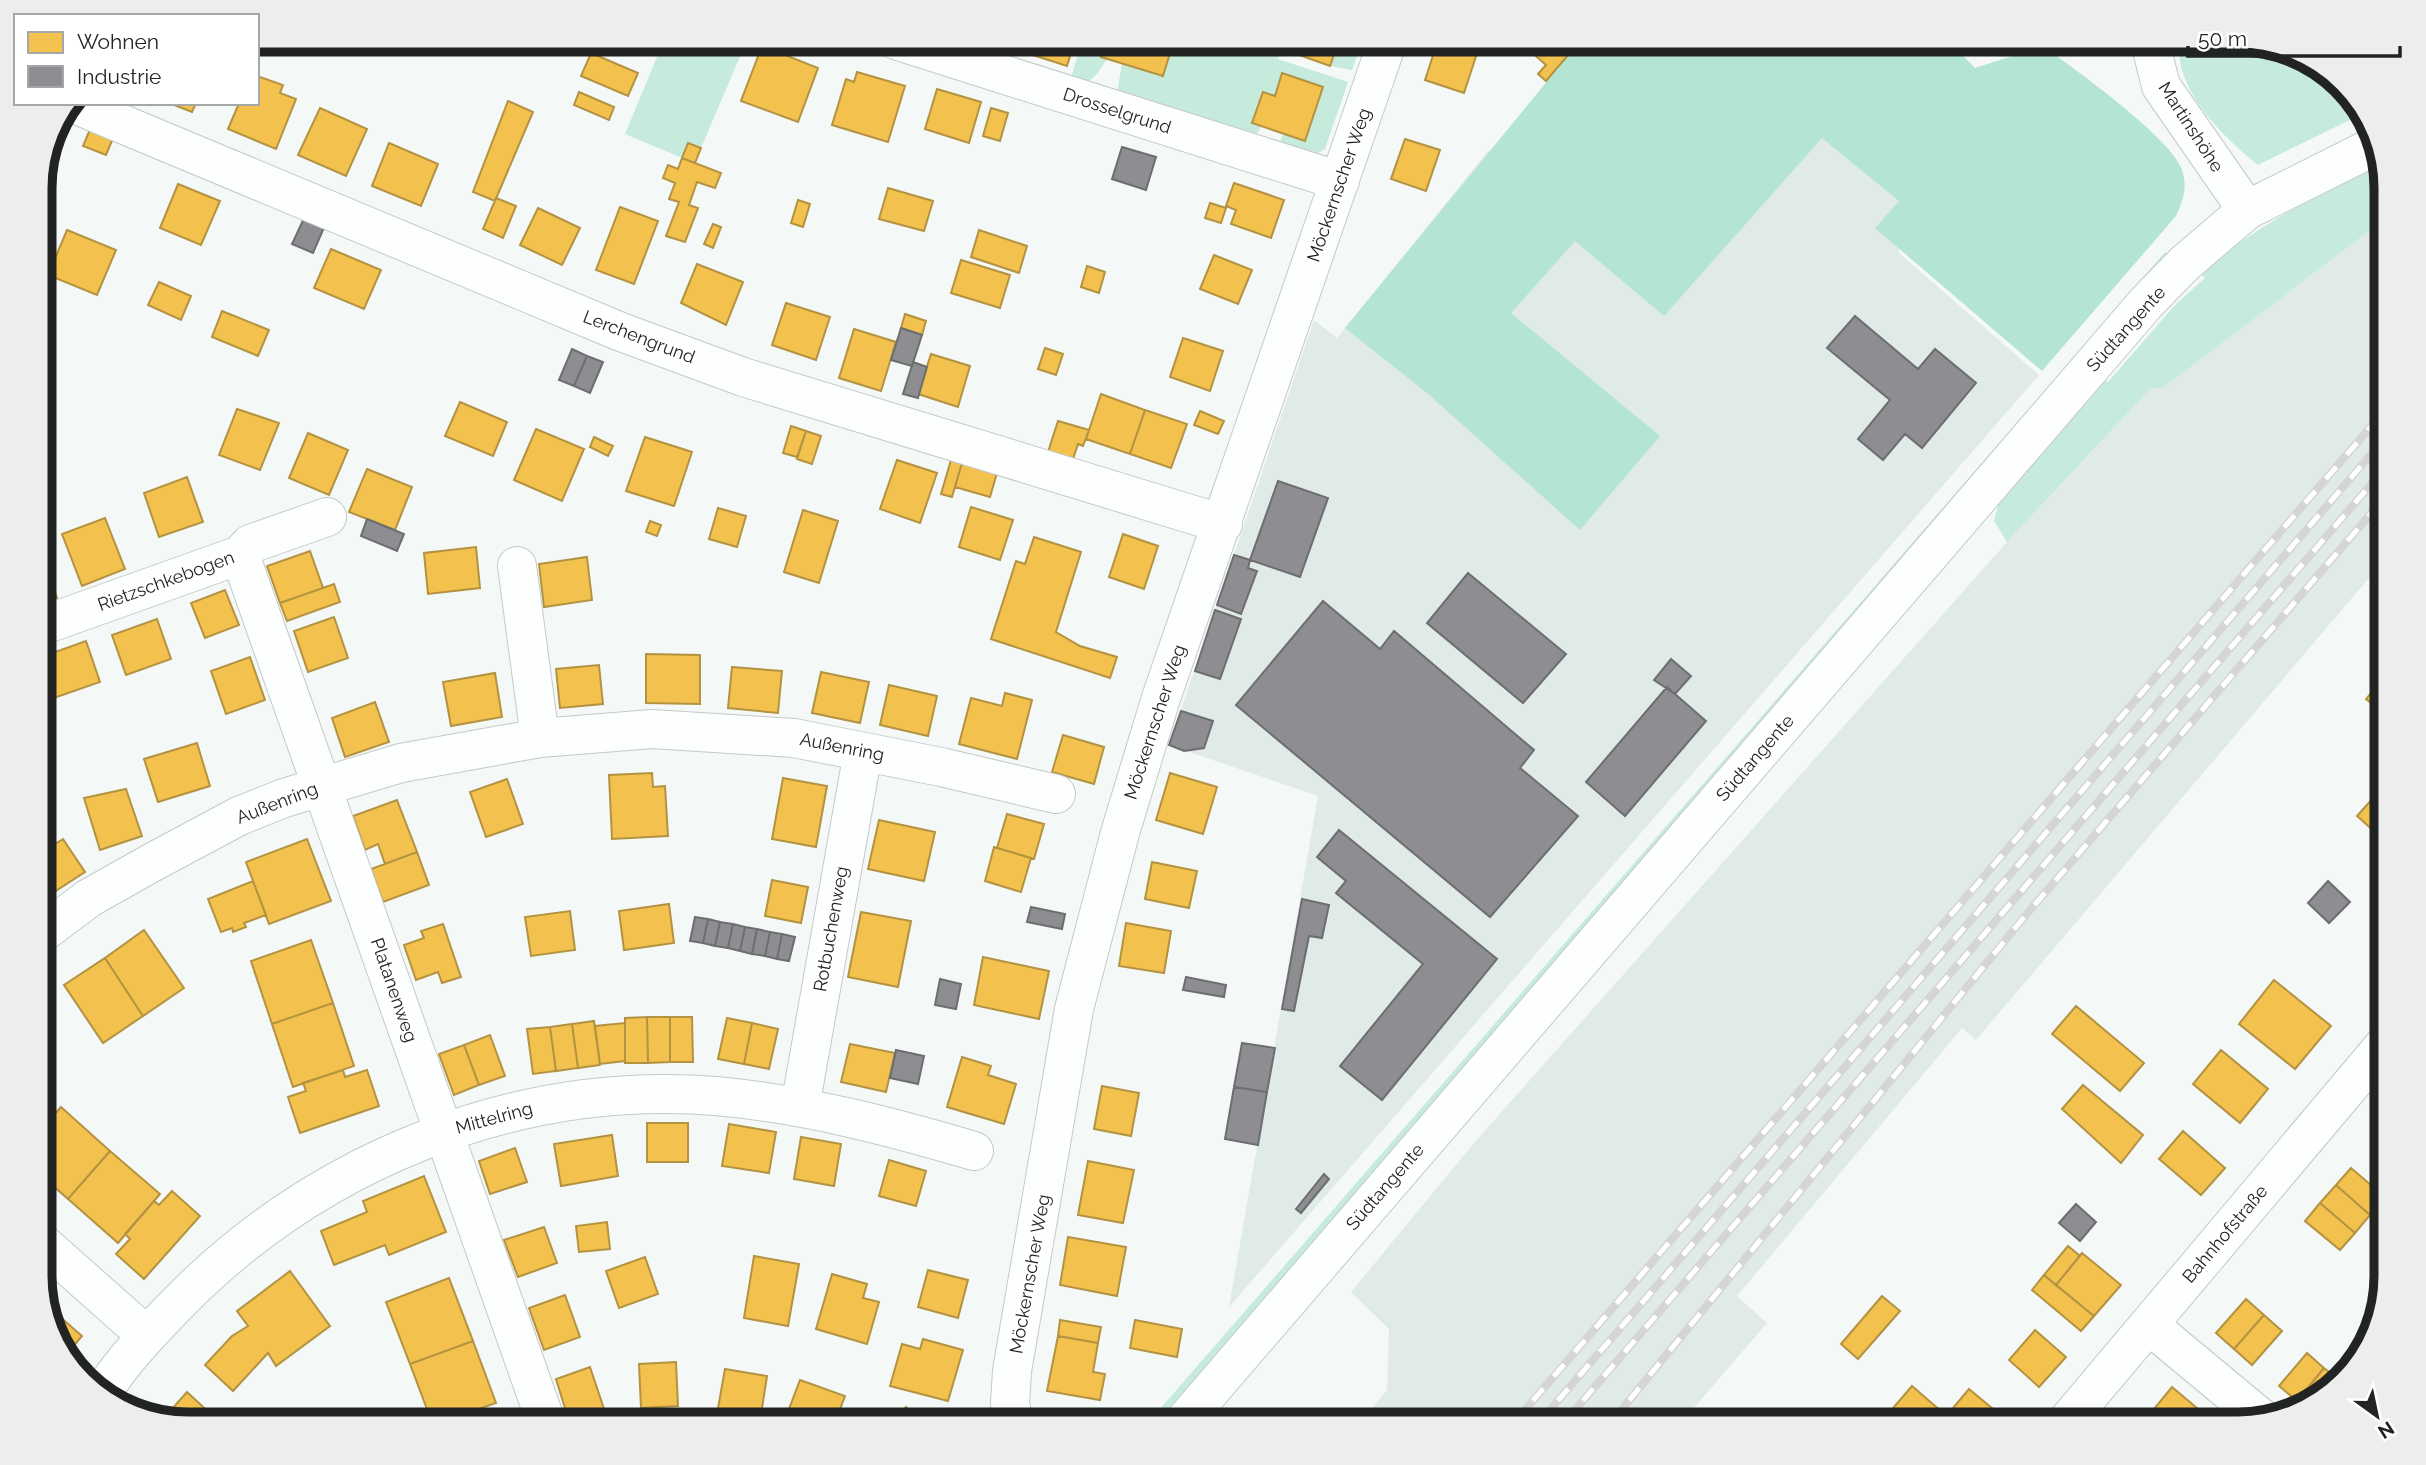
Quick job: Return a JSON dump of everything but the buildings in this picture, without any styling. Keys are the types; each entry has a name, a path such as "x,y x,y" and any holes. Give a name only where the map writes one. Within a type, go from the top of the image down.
{"street":[{"name":"Drosselgrund","path":"933,52 1340,181"},
{"name":"Möckernscher Weg","path":"1012,1412 1012,1371 1074,1009 1120,833 1157,710 1384,52"},
{"name":"Martinshöhe","path":"2152,52 2161,86 2247,210"},
{"name":"Lerchengrund","path":"80,106 621,332 743,377 1223,524"},
{"name":"Südtangente","path":"1192,1412 2146,303 2185,263 2247,210 2367,150"},
{"name":"Rietzschkebogen","path":"53,622 240,555 250,544 327,517"},
{"name":"Platanenweg","path":"240,555 542,1412"},
{"path":"517,566 540,737"},
{"name":"Außenring","path":"53,925 89,898 239,816 321,786 401,763 540,737 652,729 794,738 941,766 1056,794"},
{"name":"Rotbuchenweg","path":"800,1107 863,752"},
{"name":"Bahnhofstraße","path":"2075,1412 2374,1058"},
{"name":"Mittelring","path":"108,1385 147,1336 230,1254 284,1212 363,1166 443,1132 537,1105 631,1095 715,1096 800,1107 877,1122 974,1151"},
{"path":"53,1253 147,1336"},
{"path":"2149,1325 2252,1411"}],"shaded area":[{"path":"1838,94 1949,194 1898,252 2039,375 1229,1307 1318,796 1169,745 1314,320 1337,338 1488,151"},
{"path":"2373,228 2373,573 1976,1040 1962,1028 1737,1296 1767,1323 1690,1412 1369,1412 1387,1390 1389,1329 1351,1292 1474,1143 2007,542 2151,388 2163,388"}],"green space":[{"path":"659,52 742,52 701,148 688,143 682,158 625,134"},
{"path":"1079,52 1103,52 1101,57 1107,59 1097,74 1082,88 1069,84"},
{"path":"1170,52 1281,52 1278,59 1348,82 1325,149 1308,159 1278,149 1283,133 1305,140 1323,87 1283,74 1275,96 1263,92 1252,122 1261,126 1256,136 1116,98 1122,64 1163,76"},
{"path":"1335,52 1359,52 1352,70 1330,66"},
{"path":"1571,52 1960,52 1975,68 2024,52 2051,52 2098,86 2160,140 2174,156 2185,182 2183,199 2176,216 2042,371 1875,228 1899,201 1822,138 1664,316 1575,241 1511,313 1660,436 1580,530 1427,393 1345,328"},
{"path":"2180,52 2238,52 2273,57 2313,75 2340,99 2354,118 2258,165 2230,141 2203,110 2184,76"},
{"path":"2371,166 2373,228 2163,388 2151,388 2007,542 1994,521 2000,498 2102,378 2108,382 2175,305 2205,278 2199,272 2287,212"},
{"path":"2165,252 2172,260 1171,1412 1157,1412"}],"railway":[{"path":"1523,1412 2373,424"},
{"path":"1548,1412 2373,452"},
{"path":"1573,1412 2373,482"},
{"path":"1620,1412 2025,916 2373,511"}]}
